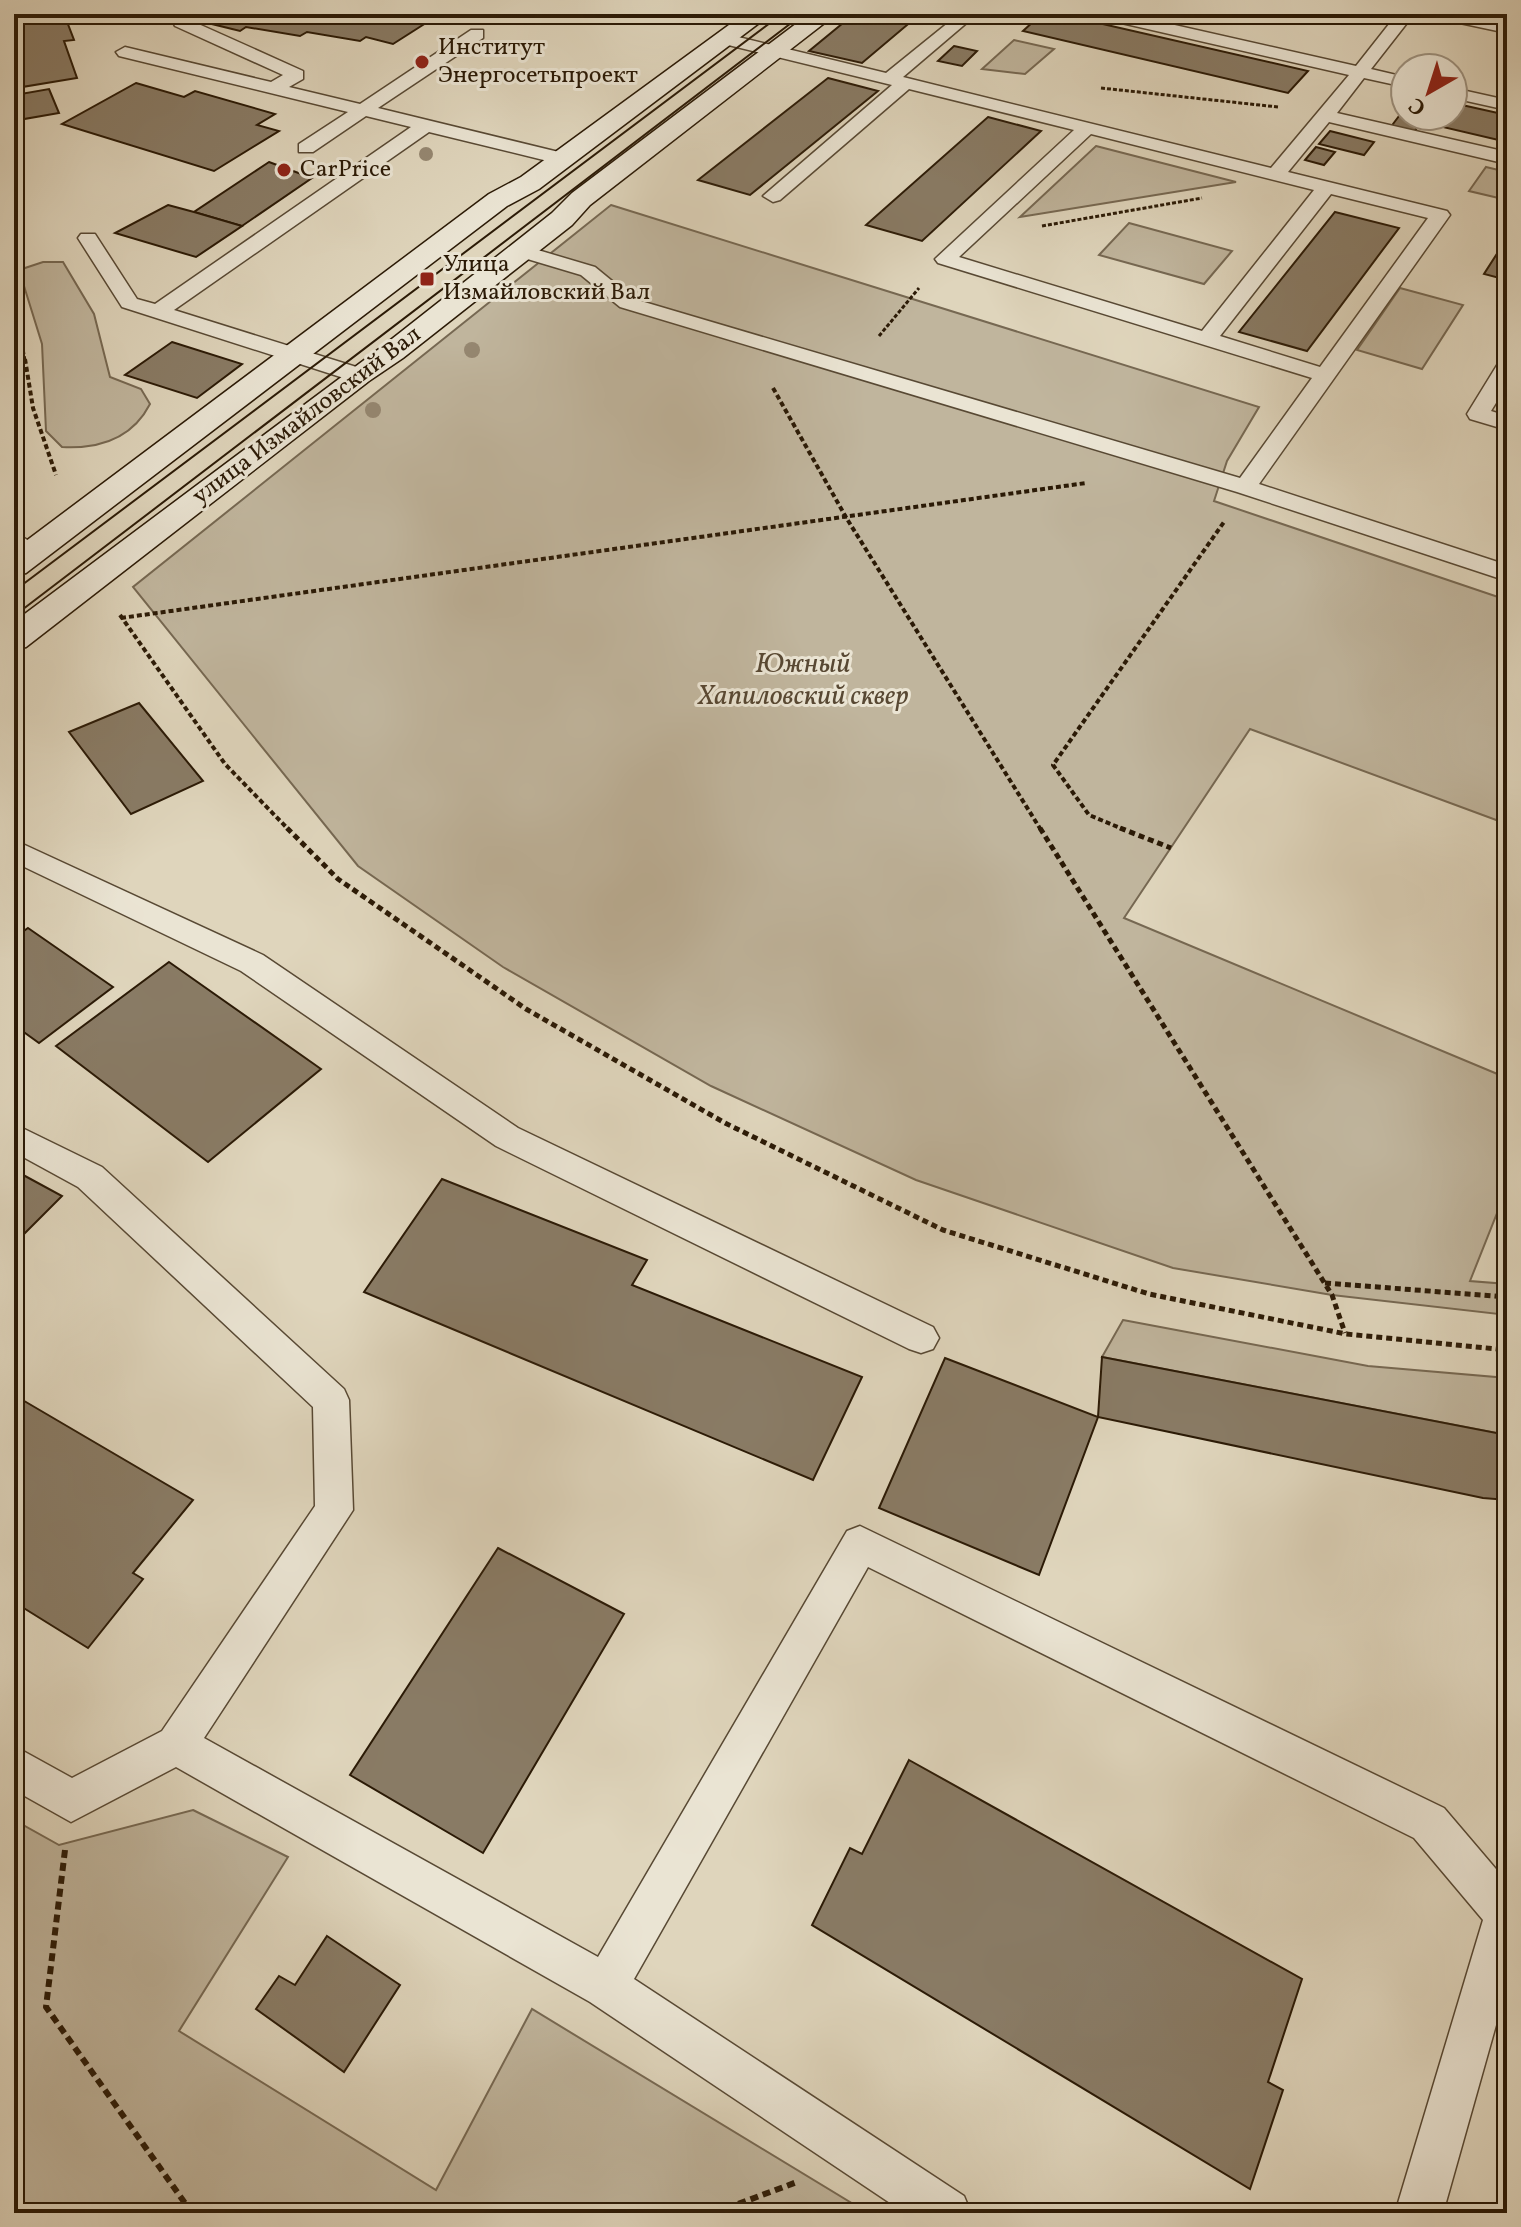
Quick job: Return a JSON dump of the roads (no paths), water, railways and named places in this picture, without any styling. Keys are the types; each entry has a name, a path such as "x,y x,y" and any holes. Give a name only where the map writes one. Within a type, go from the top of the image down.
{"main road":[{"name":"улица Измайловский Вал","path":"21,552 76,520 298,355 325,330 498,200 564,159 759,14"},
{"name":"улица Измайловский Вал","path":"14,639 358,375 393,352 521,251 581,199 824,14"},
{"path":"1449,14 1507,26"}],"lane":[{"path":"195,14 181,22 297,75 271,90"},
{"path":"773,196 969,14"},
{"path":"1104,14 1389,78"},
{"path":"1276,174 1406,14"},
{"path":"306,148 477,34"},
{"path":"726,39 1440,215 1245,487"},
{"path":"125,52 564,159"},
{"path":"1469,97 1507,105"},
{"path":"1325,116 1507,158"},
{"path":"158,312 426,125"},
{"path":"1087,128 945,259 1325,375"},
{"path":"1207,339 1326,187"},
{"path":"88,238 129,303 358,375"},
{"path":"521,251 588,271 627,303 1245,487 1507,573"},
{"path":"1507,367 1478,414 1507,423"},
{"path":"14,850 252,963 507,1137 921,1338"},
{"path":"14,1137 90,1177 331,1400 334,1510 176,1745 71,1801 14,1767"},
{"path":"606,1986 860,1544 1429,1823 1506,1914 1419,2213"},
{"path":"176,1745 606,1986 933,2209"}],"tram line":[{"path":"14,591 782,14"},
{"path":"14,616 803,14"},
{"path":"1479,14 1507,20"}],"place":[{"name":"Институт Энергосетьпроект","path":"422,62"},
{"name":"CarPrice","path":"284,170"},
{"name":"Улица Измайловский Вал","path":"427,279"}],"park label":[{"name":"Южный Хапиловский сквер","path":"803,680"}]}
